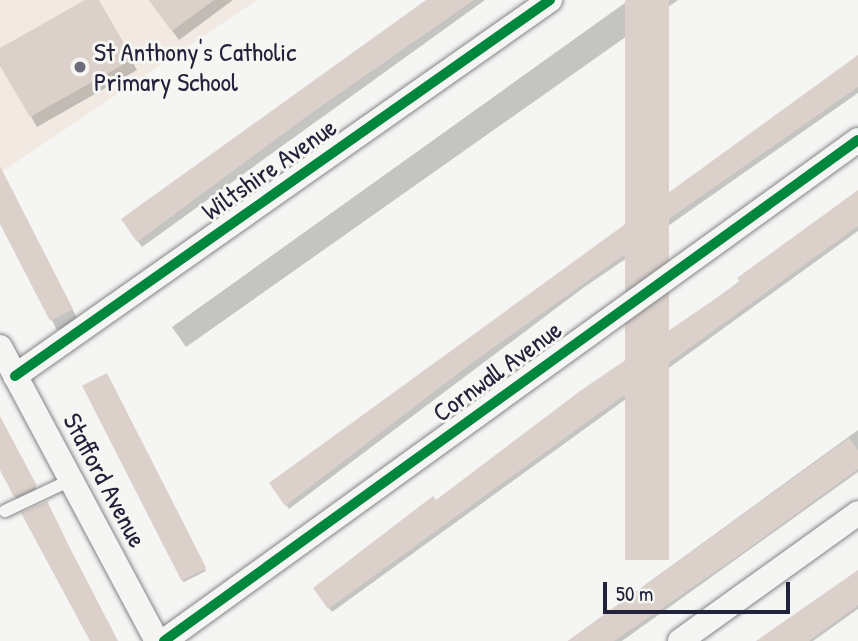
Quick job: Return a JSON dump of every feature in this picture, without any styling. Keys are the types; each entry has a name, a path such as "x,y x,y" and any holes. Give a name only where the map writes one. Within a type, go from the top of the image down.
{"street":[{"name":"Wiltshire Avenue","path":"15,376 550,0"},
{"name":"Cornwall Avenue","path":"164,641 858,140"},
{"name":"Stafford Avenue","path":"0,348 157,641"},
{"path":"680,641 858,513"}],"lane":[{"path":"5,511 71,480"}],"shaded area":[{"name":"St Anthony's Catholic Primary School","path":"0,0 257,0 0,173"}],"building":[{"path":"85,0 99,0 133,59 30,117 0,66 0,48"},
{"path":"149,0 214,0 172,31"},
{"path":"426,0 474,0 310,114 137,242 121,219"},
{"path":"625,0 669,0 669,560 625,560"},
{"path":"858,55 858,87 646,235 648,238 473,362 285,506 269,483"},
{"path":"0,166 73,309 50,321 0,224"},
{"path":"858,190 858,226 328,609 313,588 433,496 436,500 580,391 740,282 737,278"},
{"path":"107,373 206,568 181,581 82,386"},
{"path":"0,416 37,486 14,497 0,470"},
{"path":"849,438 858,450 858,469 735,558 614,641 568,641"},
{"path":"47,501 118,641 90,641 21,513"},
{"path":"858,570 858,605 809,641 756,641"}],"cycle path":[{"path":"15,376 550,0"},
{"path":"164,641 858,140"}],"place":[{"name":"St Anthony's Catholic Primary School","path":"80,67"}]}
